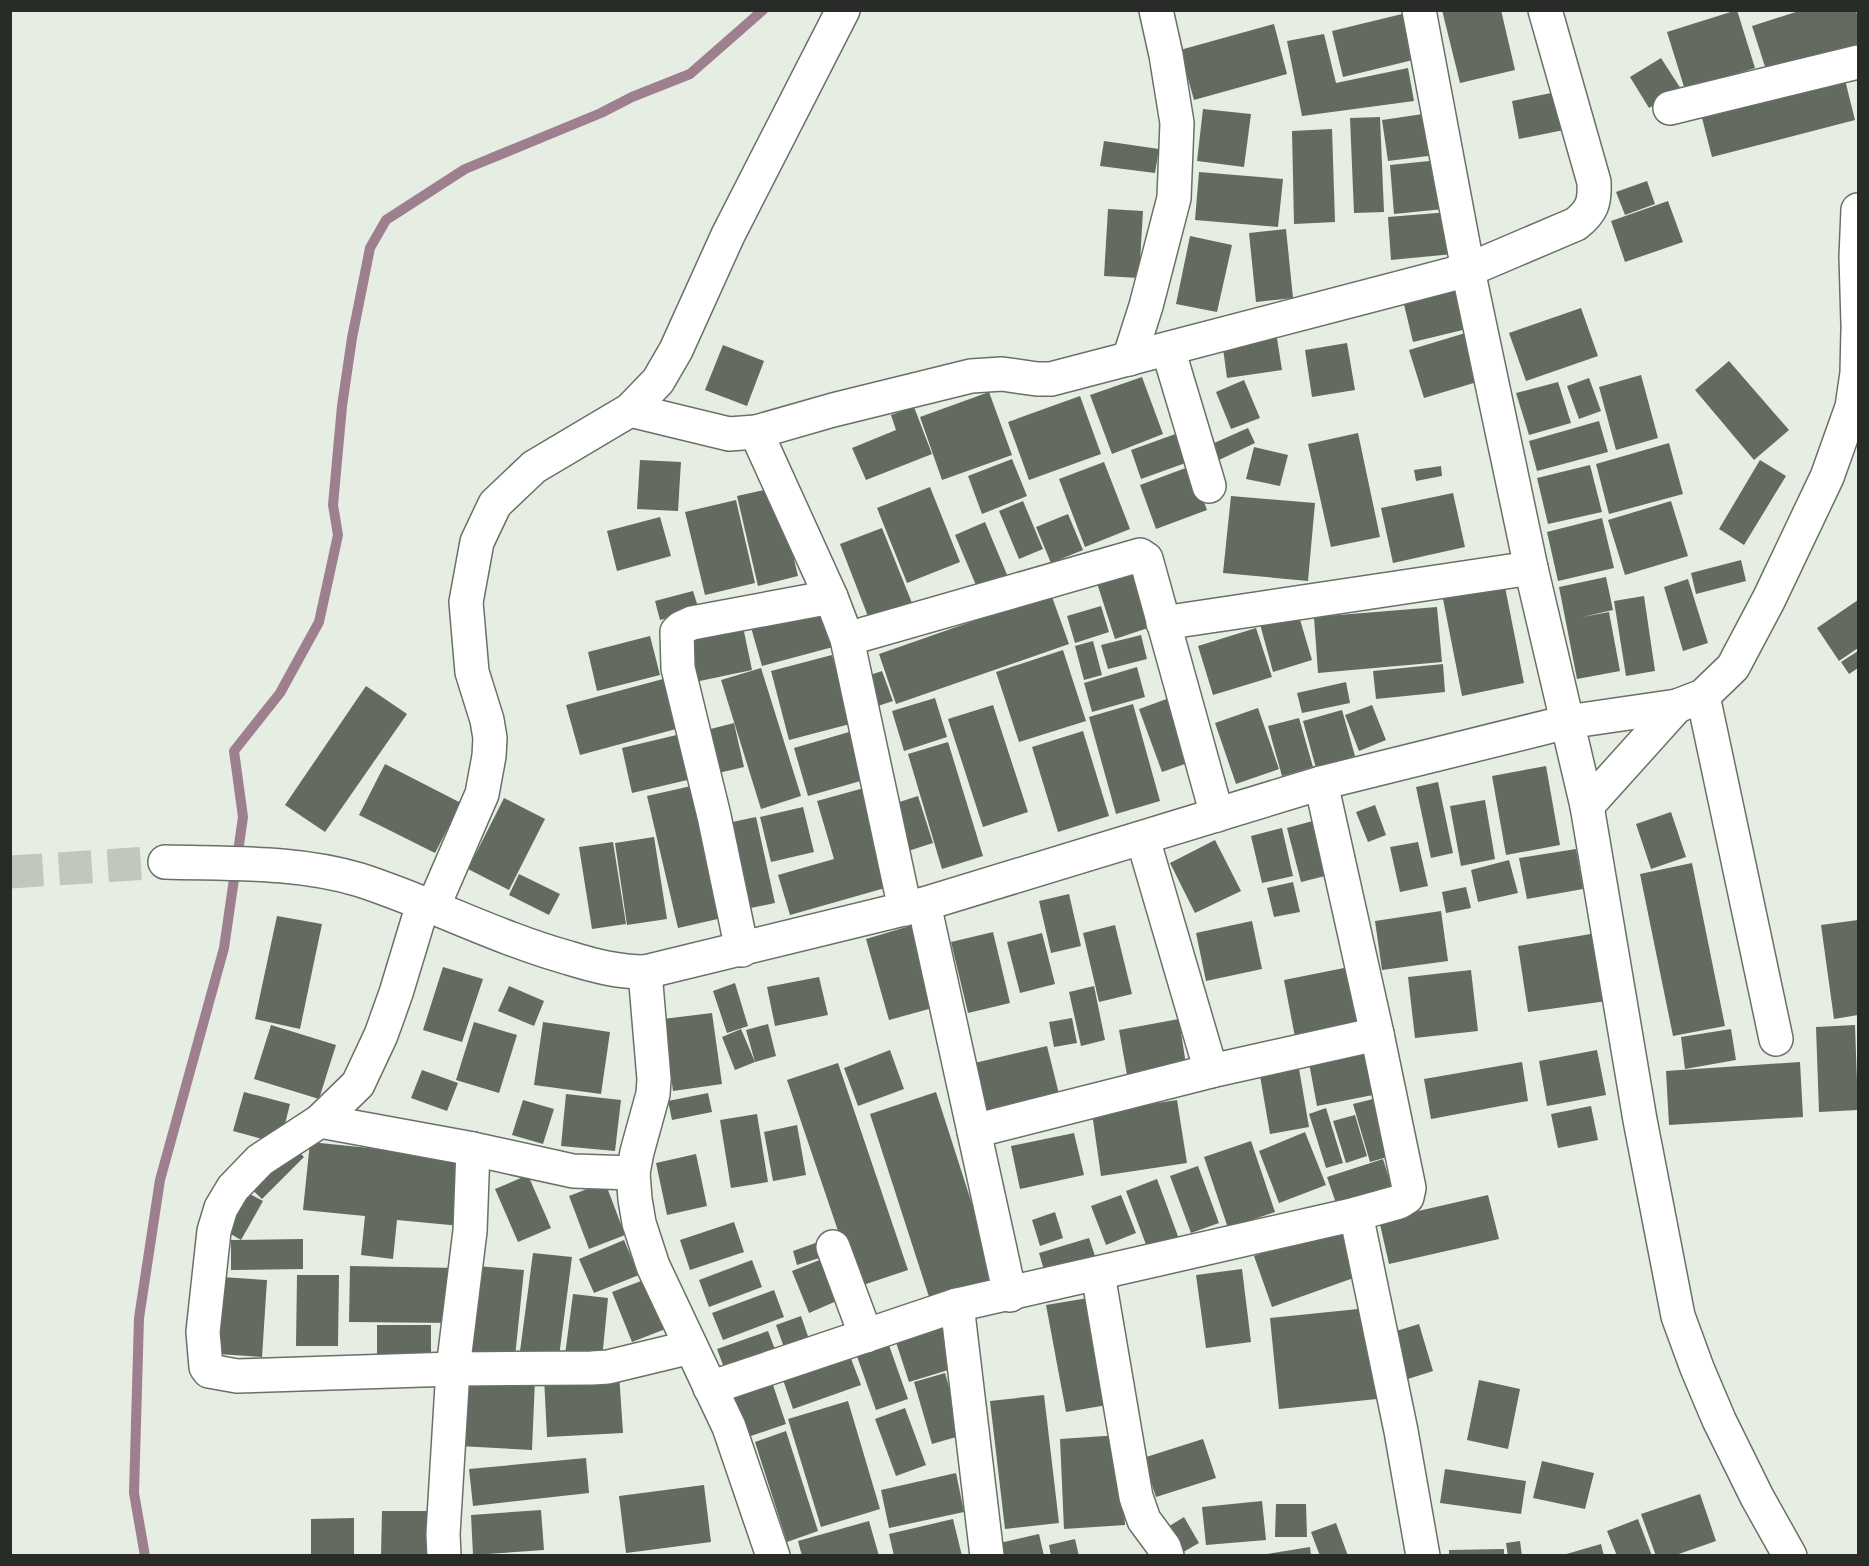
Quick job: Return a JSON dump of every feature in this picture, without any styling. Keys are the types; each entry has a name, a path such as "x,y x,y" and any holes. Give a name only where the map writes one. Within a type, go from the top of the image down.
{"street":[{"path":"691,1347 608,1367 237,1376 209,1371 206,1367 203,1332 214,1231 221,1208 233,1188 260,1160 320,1121 358,1084 381,1035 428,905 482,794 490,738 487,720 472,672 466,602 477,542 495,504 534,467 630,410 658,381 676,350 728,235 843,10"},
{"path":"1129,359 1146,306 1174,198 1177,123 1156,10"},
{"path":"1419,10 1468,270 1531,568 1587,806 1640,1120 1678,1316 1719,1420 1757,1497 1790,1556"},
{"path":"630,410 729,434 756,432 833,410 971,376 1002,374 1051,379 1468,270 1576,224 1588,214 1592,206 1594,182 1545,10"},
{"path":"1670,108 1858,62"},
{"path":"1858,210 1856,257 1858,324"},
{"path":"1587,806 1690,701 1733,667 1769,599 1827,477 1852,407 1857,373 1858,330"},
{"path":"1168,349 1209,486"},
{"path":"756,432 831,597 847,639 914,906 974,1131 1010,1295"},
{"path":"847,639 1140,555 1146,560 1217,815"},
{"path":"1163,623 1531,568"},
{"path":"742,950 714,816 678,668 677,632 692,622 831,597"},
{"path":"165,862 280,866 343,876 428,905 541,950 605,969 645,972 914,906 1143,839 1321,783 1567,722 1690,701"},
{"path":"1690,701 1776,1039"},
{"path":"710,1388 957,1305 1010,1295 1356,1214 1398,1203 1407,1197 1409,1188 1321,783"},
{"path":"1143,839 1211,1071"},
{"path":"645,972 654,1078 653,1094 633,1173 639,1223 650,1255 729,1427 772,1556"},
{"path":"974,1131 1211,1071 1377,1034"},
{"path":"320,1121 473,1149 573,1171 633,1173"},
{"path":"444,1556 443,1534 453,1369 470,1231 473,1149"},
{"path":"1356,1214 1401,1431 1423,1556"},
{"path":"833,1247 866,1336"},
{"path":"1098,1274 1137,1497 1144,1520 1164,1546 1167,1556"},
{"path":"957,1305 987,1556"}],"building":[{"path":"1442,10 1501,10 1515,70 1460,83"},
{"path":"1737,10 1755,68 1685,90 1667,32"},
{"path":"1802,10 1856,10 1858,48 1768,76 1752,26"},
{"path":"1402,14 1413,60 1343,77 1332,31"},
{"path":"1274,24 1287,74 1194,100 1180,50"},
{"path":"1324,34 1336,83 1408,68 1414,101 1302,116 1287,41"},
{"path":"1661,58 1681,89 1649,108 1630,77"},
{"path":"1845,80 1855,120 1712,157 1702,118"},
{"path":"1561,91 1569,129 1519,139 1512,101"},
{"path":"1203,109 1251,114 1244,167 1197,161"},
{"path":"1430,113 1436,155 1388,161 1382,120"},
{"path":"1380,117 1384,212 1354,213 1350,118"},
{"path":"1332,129 1335,222 1294,224 1292,131"},
{"path":"1104,141 1159,149 1155,173 1100,166"},
{"path":"1439,160 1444,209 1394,214 1390,165"},
{"path":"1199,172 1283,179 1278,227 1195,220"},
{"path":"1647,181 1655,204 1625,215 1616,192"},
{"path":"1668,201 1683,242 1625,262 1611,221"},
{"path":"1108,209 1143,211 1139,278 1104,276"},
{"path":"1449,212 1453,254 1391,260 1388,217"},
{"path":"1286,229 1293,298 1256,302 1249,233"},
{"path":"1190,236 1232,245 1217,312 1176,304"},
{"path":"1459,278 1471,328 1413,342 1401,292"},
{"path":"1581,308 1598,356 1526,381 1509,333"},
{"path":"1472,331 1487,379 1424,398 1409,350"},
{"path":"1276,332 1282,370 1227,378 1222,341"},
{"path":"1347,343 1355,390 1312,397 1305,350"},
{"path":"723,345 764,361 747,406 705,390"},
{"path":"1729,361 1789,430 1754,460 1695,390"},
{"path":"1641,375 1658,438 1616,450 1599,387"},
{"path":"1142,377 1163,434 1112,454 1090,395"},
{"path":"1589,378 1601,411 1579,419 1567,386"},
{"path":"1244,380 1260,418 1231,429 1216,392"},
{"path":"1558,382 1571,423 1529,435 1516,393"},
{"path":"989,392 1012,455 942,480 920,417"},
{"path":"1080,396 1101,454 1029,480 1008,422"},
{"path":"914,407 932,454 866,480 852,448 896,430 891,415"},
{"path":"1599,421 1608,452 1537,471 1529,441"},
{"path":"1248,428 1255,443 1219,460 1212,444"},
{"path":"1181,432 1191,461 1141,479 1131,450"},
{"path":"1358,433 1380,537 1331,547 1308,444"},
{"path":"1669,443 1683,494 1609,514 1596,464"},
{"path":"1254,447 1288,455 1280,486 1246,479"},
{"path":"1012,459 1027,496 982,514 968,476"},
{"path":"640,460 681,462 678,511 637,509"},
{"path":"1760,460 1786,476 1744,545 1719,529"},
{"path":"1104,462 1130,529 1085,547 1059,479"},
{"path":"1590,465 1602,512 1548,524 1537,478"},
{"path":"1191,466 1207,510 1156,529 1140,485"},
{"path":"1441,466 1442,476 1416,481 1414,470"},
{"path":"777,487 798,576 758,586 737,496"},
{"path":"930,487 960,562 907,583 877,508"},
{"path":"1453,493 1465,547 1393,563 1381,508"},
{"path":"1231,496 1315,503 1308,581 1223,573"},
{"path":"736,500 755,583 705,595 685,512"},
{"path":"1023,501 1043,549 1019,559 999,511"},
{"path":"1671,501 1688,556 1625,575 1608,520"},
{"path":"1068,514 1083,550 1051,563 1036,527"},
{"path":"660,517 671,556 617,571 607,531"},
{"path":"1602,518 1614,568 1558,581 1547,532"},
{"path":"985,522 1008,577 978,590 955,535"},
{"path":"882,528 912,603 869,619 840,544"},
{"path":"1741,560 1746,581 1696,594 1691,573"},
{"path":"1139,567 1157,625 1115,639 1096,580"},
{"path":"1606,577 1613,610 1582,617 1609,612 1620,671 1577,679 1559,587"},
{"path":"1688,579 1708,643 1683,651 1664,587"},
{"path":"1505,587 1524,683 1462,696 1443,599"},
{"path":"693,591 699,610 660,620 655,601"},
{"path":"1051,594 1069,644 896,704 879,654"},
{"path":"1644,596 1655,671 1626,676 1614,601"},
{"path":"1858,600 1858,648 1839,661 1817,628"},
{"path":"822,605 833,647 762,666 750,624"},
{"path":"1101,606 1109,632 1075,643 1067,616"},
{"path":"1437,607 1442,662 1318,673 1314,617"},
{"path":"1298,613 1312,660 1273,672 1260,624"},
{"path":"741,617 752,670 695,682 685,628"},
{"path":"1256,628 1272,677 1213,695 1198,646"},
{"path":"1141,635 1147,659 1108,669 1101,645"},
{"path":"650,636 660,675 597,691 588,652"},
{"path":"1093,641 1102,675 1084,680 1075,646"},
{"path":"1063,650 1086,721 1019,742 996,672"},
{"path":"1858,651 1858,668 1849,674 1841,662"},
{"path":"832,655 850,724 789,740 771,671"},
{"path":"1443,664 1445,692 1376,699 1373,671"},
{"path":"1137,667 1145,697 1092,712 1084,683"},
{"path":"761,668 801,796 761,809 721,680"},
{"path":"882,671 893,701 875,707 864,677"},
{"path":"663,679 676,729 580,755 566,705"},
{"path":"1346,682 1350,703 1302,713 1297,693"},
{"path":"366,686 407,714 325,832 285,805"},
{"path":"1175,696 1199,759 1162,772 1139,709"},
{"path":"935,698 947,737 904,751 892,711"},
{"path":"1133,704 1160,801 1116,814 1089,717"},
{"path":"993,705 1028,812 983,827 948,719"},
{"path":"1372,705 1386,740 1359,751 1345,715"},
{"path":"1258,708 1279,769 1236,784 1215,723"},
{"path":"1342,710 1355,756 1316,768 1303,721"},
{"path":"1299,718 1313,767 1282,776 1268,726"},
{"path":"734,723 744,767 706,776 695,733"},
{"path":"1083,731 1109,816 1058,832 1032,747"},
{"path":"849,732 864,780 808,796 794,748"},
{"path":"685,733 696,778 632,793 622,748"},
{"path":"948,742 983,856 942,869 908,754"},
{"path":"385,764 461,803 435,853 359,815"},
{"path":"1546,766 1560,845 1506,855 1492,776"},
{"path":"1438,782 1453,853 1431,858 1416,787"},
{"path":"700,784 731,916 678,928 647,796"},
{"path":"864,788 892,886 790,915 778,875 834,859 817,801"},
{"path":"918,796 933,843 905,852 890,805"},
{"path":"504,798 545,819 509,890 468,869"},
{"path":"1485,800 1495,859 1461,866 1450,806"},
{"path":"1375,805 1386,835 1368,842 1356,812"},
{"path":"803,807 814,852 771,862 760,817"},
{"path":"1671,812 1686,857 1651,869 1636,824"},
{"path":"756,817 775,903 736,911 718,825"},
{"path":"1320,819 1333,874 1301,882 1287,828"},
{"path":"1282,828 1293,876 1262,883 1251,836"},
{"path":"654,837 667,919 627,925 615,843"},
{"path":"1215,840 1241,891 1195,913 1170,863"},
{"path":"613,842 626,924 592,929 579,847"},
{"path":"1418,842 1428,886 1400,892 1390,847"},
{"path":"1576,849 1583,889 1527,899 1519,858"},
{"path":"1509,860 1518,893 1478,902 1471,870"},
{"path":"1692,863 1725,1026 1673,1036 1640,874"},
{"path":"519,874 560,894 549,915 509,895"},
{"path":"1293,882 1300,912 1274,917 1267,888"},
{"path":"1466,887 1471,908 1446,913 1442,892"},
{"path":"1069,894 1081,946 1051,953 1039,901"},
{"path":"1441,911 1448,961 1382,970 1375,921"},
{"path":"277,916 322,924 300,1029 255,1019"},
{"path":"1858,920 1858,1015 1834,1019 1821,925"},
{"path":"1252,921 1262,969 1206,981 1196,933"},
{"path":"913,925 936,1007 889,1020 866,939"},
{"path":"1115,925 1132,994 1099,1002 1083,933"},
{"path":"993,932 1010,1003 968,1013 951,942"},
{"path":"1042,933 1055,984 1020,993 1007,942"},
{"path":"1597,933 1607,1001 1528,1012 1518,946"},
{"path":"443,967 483,979 462,1042 423,1030"},
{"path":"1349,967 1361,1023 1295,1037 1284,980"},
{"path":"1471,970 1478,1031 1415,1038 1408,977"},
{"path":"819,977 828,1015 775,1026 767,987"},
{"path":"735,983 748,1026 727,1033 713,991"},
{"path":"509,986 544,1001 534,1026 498,1011"},
{"path":"1094,986 1105,1040 1081,1046 1069,992"},
{"path":"712,1013 722,1084 673,1091 663,1019"},
{"path":"1072,1018 1077,1043 1054,1047 1049,1022"},
{"path":"1179,1019 1186,1065 1127,1075 1119,1030"},
{"path":"474,1022 517,1035 499,1093 456,1080"},
{"path":"543,1022 610,1032 601,1094 534,1085"},
{"path":"768,1024 776,1056 755,1062 746,1030"},
{"path":"271,1025 336,1045 319,1099 254,1079"},
{"path":"1855,1025 1858,1110 1819,1112 1816,1027"},
{"path":"741,1029 755,1062 735,1070 722,1037"},
{"path":"1731,1029 1736,1060 1685,1069 1681,1037"},
{"path":"1047,1046 1061,1102 979,1121 966,1065"},
{"path":"890,1050 904,1089 858,1106 844,1068"},
{"path":"1597,1050 1606,1095 1547,1106 1539,1061"},
{"path":"1369,1051 1378,1094 1317,1106 1309,1063"},
{"path":"1522,1062 1528,1101 1431,1119 1424,1079"},
{"path":"1800,1062 1803,1117 1669,1125 1666,1071"},
{"path":"838,1063 908,1270 857,1287 787,1080"},
{"path":"1298,1063 1309,1127 1270,1134 1259,1070"},
{"path":"422,1070 458,1083 447,1111 411,1098"},
{"path":"244,1092 290,1104 280,1144 233,1131"},
{"path":"936,1092 997,1282 931,1303 870,1114"},
{"path":"708,1093 712,1112 672,1120 668,1101"},
{"path":"566,1094 621,1100 615,1151 561,1146"},
{"path":"1377,1098 1394,1155 1370,1162 1353,1104"},
{"path":"523,1100 554,1109 543,1144 512,1135"},
{"path":"1177,1100 1187,1163 1101,1176 1092,1113"},
{"path":"1591,1106 1598,1140 1558,1148 1551,1114"},
{"path":"1326,1108 1343,1163 1326,1168 1309,1114"},
{"path":"757,1114 768,1182 731,1188 720,1120"},
{"path":"1355,1115 1367,1156 1346,1163 1333,1121"},
{"path":"797,1125 806,1175 773,1181 764,1132"},
{"path":"1305,1132 1326,1185 1279,1203 1259,1151"},
{"path":"1074,1133 1084,1175 1020,1189 1011,1146"},
{"path":"1251,1141 1275,1212 1228,1228 1204,1157"},
{"path":"310,1142 468,1158 461,1226 397,1220 393,1259 361,1255 365,1216 303,1210"},
{"path":"291,1144 304,1157 262,1199 249,1187"},
{"path":"696,1154 707,1206 667,1215 656,1163"},
{"path":"1383,1159 1392,1188 1337,1206 1327,1177"},
{"path":"1198,1166 1219,1223 1191,1233 1170,1176"},
{"path":"528,1175 551,1228 518,1242 495,1189"},
{"path":"1157,1179 1179,1239 1148,1250 1126,1191"},
{"path":"605,1182 625,1235 589,1249 569,1196"},
{"path":"246,1192 263,1201 241,1240 224,1230"},
{"path":"1121,1195 1136,1233 1106,1245 1091,1206"},
{"path":"1488,1195 1499,1239 1389,1264 1379,1220"},
{"path":"1055,1212 1063,1238 1040,1246 1032,1220"},
{"path":"734,1222 744,1252 690,1270 680,1240"},
{"path":"1344,1224 1362,1275 1272,1307 1254,1256"},
{"path":"1089,1238 1097,1262 1046,1277 1039,1253"},
{"path":"303,1239 303,1269 231,1270 231,1240"},
{"path":"624,1240 639,1275 594,1293 579,1259"},
{"path":"824,1240 829,1255 797,1265 793,1251"},
{"path":"533,1253 572,1257 558,1364 519,1359"},
{"path":"822,1259 839,1300 809,1313 792,1271"},
{"path":"752,1260 762,1287 709,1307 699,1280"},
{"path":"350,1266 458,1268 456,1323 349,1322"},
{"path":"477,1266 524,1270 515,1357 468,1352"},
{"path":"1242,1269 1251,1342 1206,1348 1196,1275"},
{"path":"297,1275 339,1275 338,1346 296,1346"},
{"path":"222,1277 267,1280 262,1357 217,1354"},
{"path":"649,1278 668,1328 632,1342 612,1292"},
{"path":"774,1290 784,1317 723,1340 712,1313"},
{"path":"573,1294 608,1298 602,1359 565,1355"},
{"path":"1100,1296 1119,1403 1066,1412 1046,1305"},
{"path":"1368,1308 1377,1399 1279,1409 1270,1318"},
{"path":"801,1316 811,1345 786,1353 776,1325"},
{"path":"943,1320 958,1367 909,1382 894,1336"},
{"path":"1419,1324 1433,1371 1408,1379 1393,1332"},
{"path":"377,1325 431,1325 431,1361 377,1362"},
{"path":"768,1331 777,1355 726,1373 717,1349"},
{"path":"885,1334 908,1399 876,1410 853,1345"},
{"path":"847,1348 861,1385 793,1409 780,1371"},
{"path":"619,1373 623,1433 547,1437 544,1377"},
{"path":"945,1373 963,1435 932,1444 914,1382"},
{"path":"463,1376 535,1379 532,1450 459,1446"},
{"path":"770,1376 786,1424 745,1438 728,1389"},
{"path":"1479,1380 1520,1389 1508,1449 1467,1440"},
{"path":"1044,1395 1059,1523 1005,1529 990,1401"},
{"path":"848,1401 880,1509 821,1527 788,1419"},
{"path":"905,1408 926,1465 896,1476 875,1419"},
{"path":"786,1431 818,1531 787,1542 755,1442"},
{"path":"1120,1435 1125,1525 1064,1529 1060,1439"},
{"path":"1203,1439 1216,1478 1156,1497 1143,1458"},
{"path":"586,1458 589,1493 473,1506 469,1469"},
{"path":"1542,1461 1594,1473 1585,1509 1533,1498"},
{"path":"1445,1469 1526,1481 1521,1514 1440,1503"},
{"path":"956,1473 964,1512 889,1528 881,1490"},
{"path":"704,1485 711,1542 626,1553 619,1496"},
{"path":"1700,1494 1716,1541 1673,1556 1656,1556 1641,1514"},
{"path":"1262,1501 1266,1540 1206,1545 1202,1507"},
{"path":"1276,1504 1306,1504 1307,1537 1275,1537"},
{"path":"541,1510 544,1550 473,1555 471,1515"},
{"path":"382,1511 430,1511 430,1556 381,1556"},
{"path":"1184,1517 1199,1543 1178,1555 1163,1530"},
{"path":"354,1518 354,1556 311,1556 311,1519"},
{"path":"953,1519 962,1556 894,1556 889,1534"},
{"path":"1638,1519 1652,1556 1617,1556 1607,1531"},
{"path":"869,1521 879,1556 802,1556 798,1541"},
{"path":"1336,1523 1348,1556 1320,1556 1311,1532"},
{"path":"1039,1534 1044,1556 1002,1556 1000,1543"},
{"path":"1075,1539 1079,1556 1051,1556 1049,1545"},
{"path":"1520,1541 1522,1556 1508,1556 1506,1543"},
{"path":"1601,1544 1604,1556 1563,1556 1563,1555"},
{"path":"1310,1547 1311,1556 1267,1556 1267,1554"},
{"path":"1504,1549 1504,1556 1449,1556 1449,1550"}],"waterway":[{"path":"145,1556 134,1493 139,1318 160,1180 224,948 243,817 234,751 280,693 319,622 338,535 333,505 342,406 352,338 370,248 386,220 465,169 690,74 763,10"}],"tunnel":[{"path":"10,872 165,862"}]}
